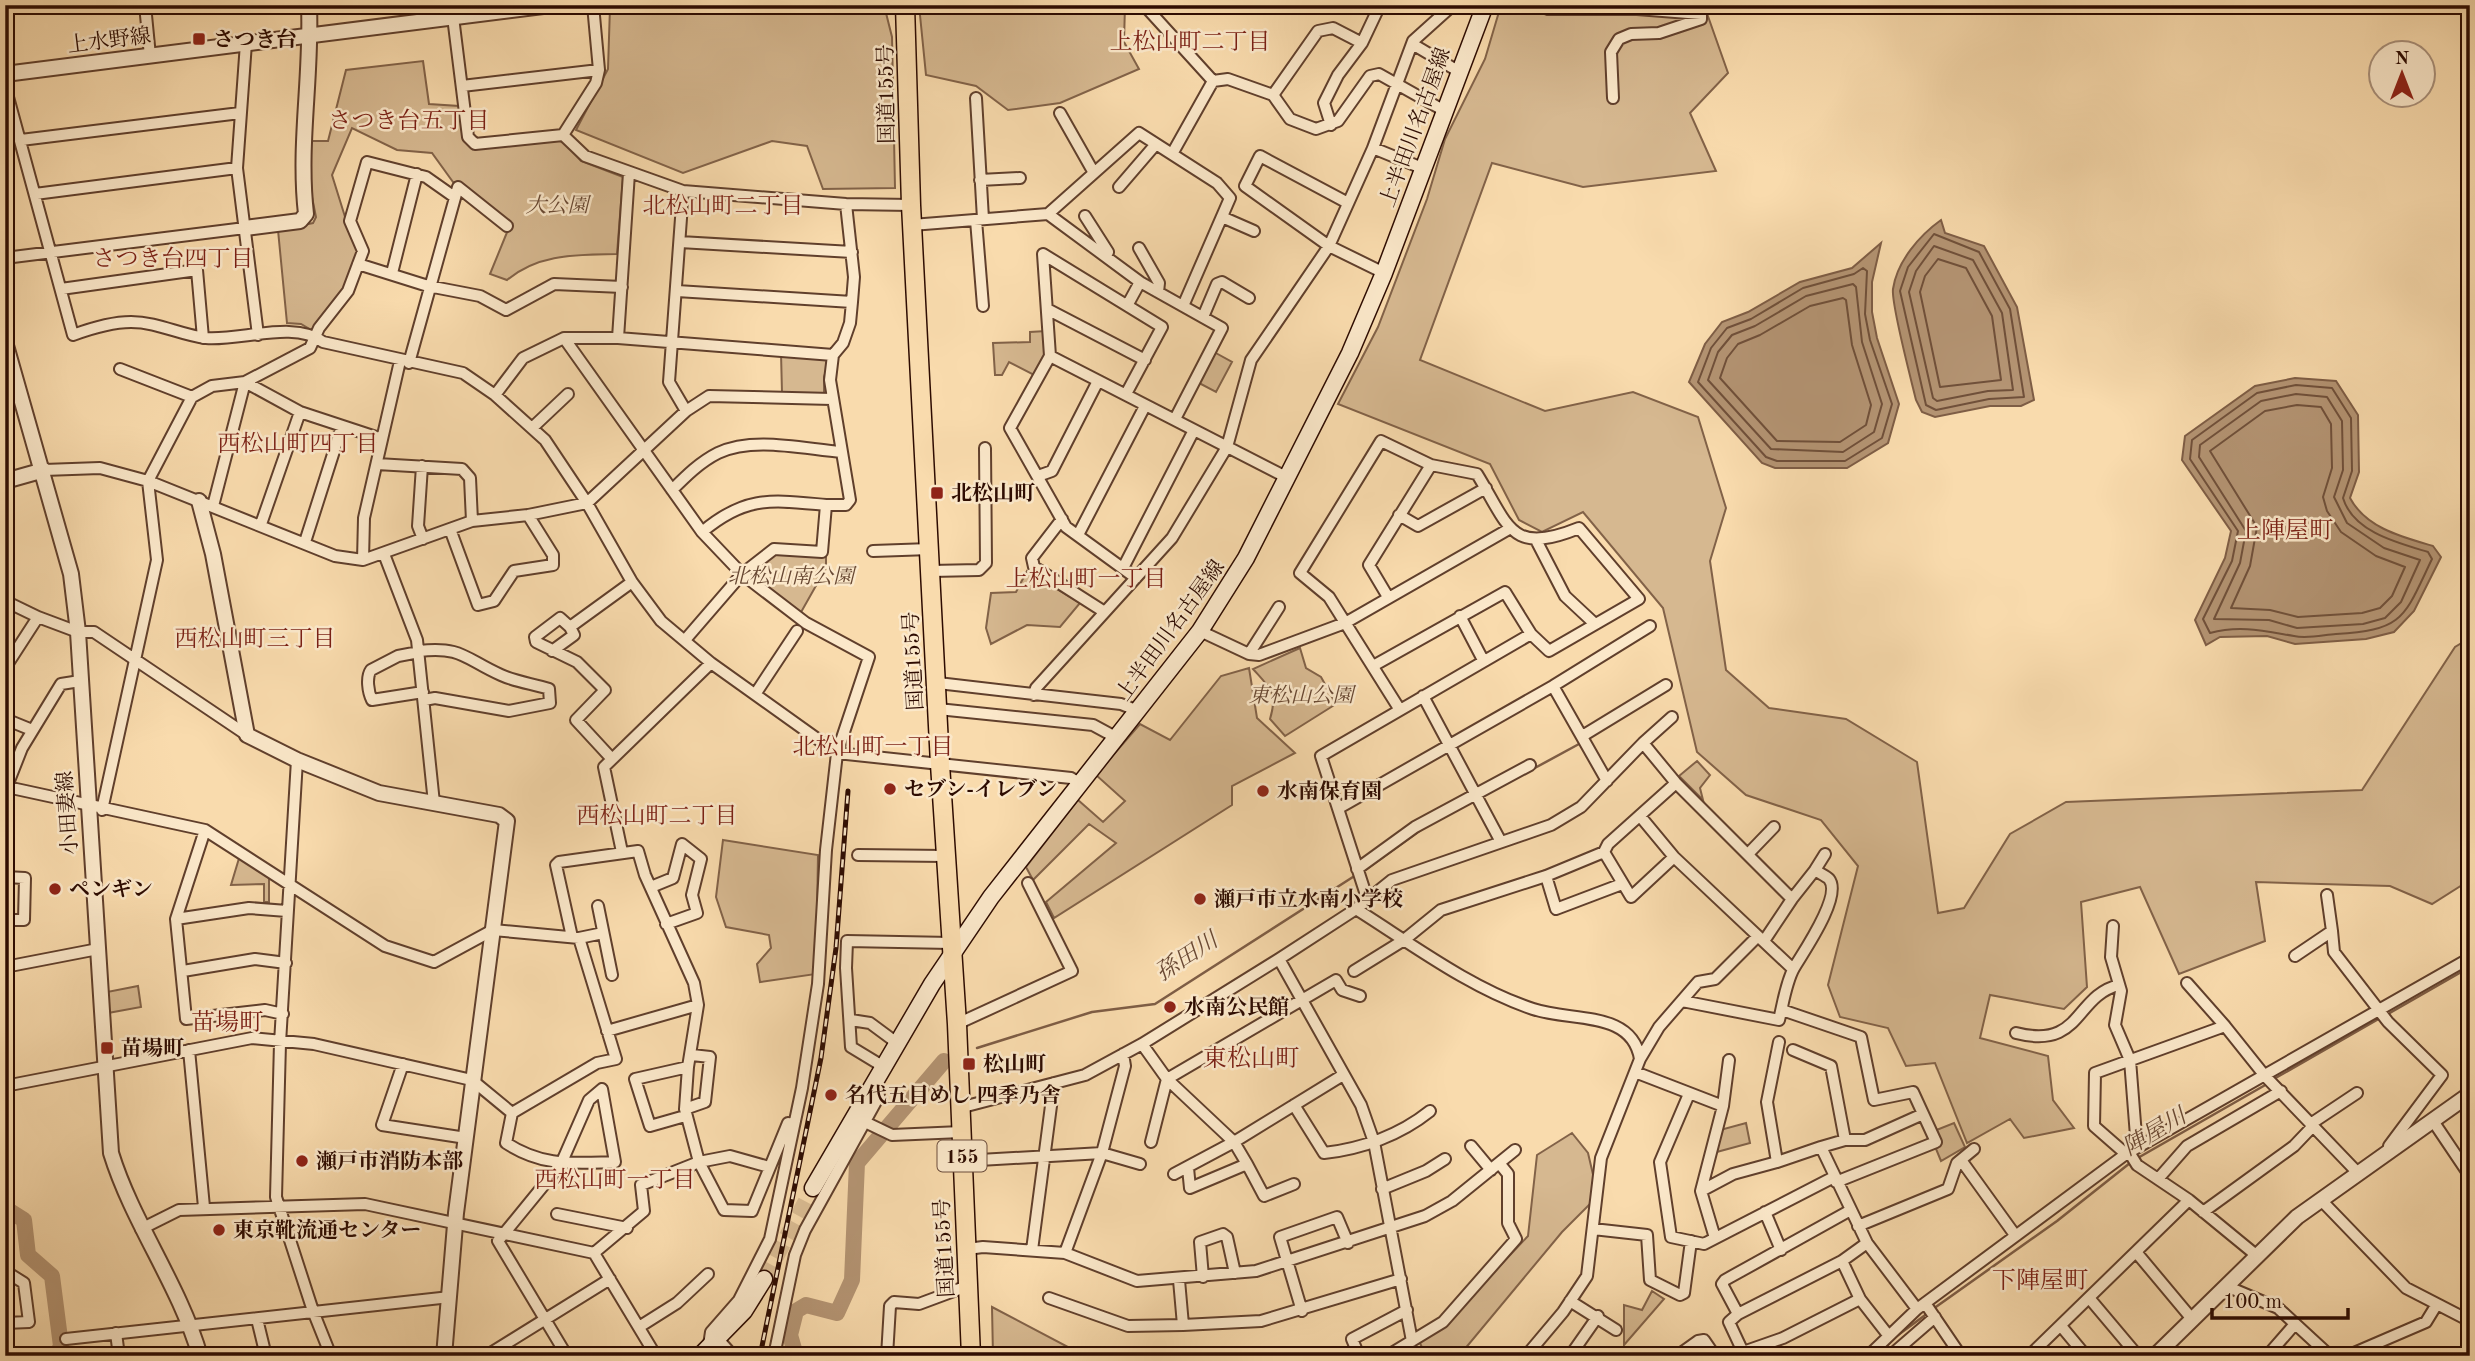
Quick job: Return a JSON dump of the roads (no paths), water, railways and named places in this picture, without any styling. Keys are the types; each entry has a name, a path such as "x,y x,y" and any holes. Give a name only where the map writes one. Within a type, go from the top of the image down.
{"highway":[{"name":"国道155号","path":"905,5 911,205 945,856 957,1024 971,1356"}],"main road":[{"name":"上半田川名古屋線","path":"813,1188 952,950 1200,631 1246,558 1350,353 1384,273 1443,110 1485,5"},
{"path":"709,1347 744,1311 764,1279"}],"street":[{"path":"145,5 150,56"},
{"path":"5,258 300,221 306,214 302,142 311,34 310,5"},
{"name":"上水野線","path":"5,74 455,13 551,5"},
{"path":"563,135 596,83 599,69 593,5"},
{"path":"1144,5 1213,81"},
{"path":"1331,125 1324,103 1338,75 1362,43 1380,5"},
{"path":"1034,695 1036,688 1103,611 1172,538 1227,447 1251,360 1329,246 1373,148 1414,45 1413,41 1453,5"},
{"path":"1538,5 1548,9 1637,9 1701,14 1701,19 1669,30 1632,34 1619,39 1611,52 1613,98"},
{"path":"455,13 468,137 475,144 563,135 585,156 682,191 846,204 911,205"},
{"path":"1273,95 1318,32 1326,27 1362,43"},
{"path":"246,43 237,168 258,335"},
{"path":"1414,45 1458,71"},
{"path":"462,86 599,69"},
{"path":"1213,81 1228,79 1273,95 1290,119 1316,129 1338,121 1370,76 1379,74 1443,110"},
{"path":"1172,154 1213,81"},
{"path":"5,86 73,335 129,321 157,324 203,338 302,332 323,342 463,373 495,395 545,440 587,503 632,582 661,621 711,663 837,753 1071,778 1081,783"},
{"path":"975,98 983,306"},
{"path":"21,139 240,113"},
{"path":"1060,113 1094,173"},
{"path":"912,225 1048,214 1139,132 1217,183 1230,198 1183,306"},
{"path":"1119,187 1156,144"},
{"path":"1373,148 1422,168"},
{"path":"1348,203 1260,156 1245,186 1329,246 1384,273"},
{"path":"102,810 157,561 148,481 192,397 212,386 245,382 310,348 315,336 348,291 363,251 350,221 367,162 417,174 453,196"},
{"path":"35,194 237,168"},
{"path":"618,338 629,173"},
{"path":"392,273 417,174"},
{"path":"980,180 1020,178"},
{"path":"363,559 364,518 382,439 453,196 458,187 507,226"},
{"path":"682,191 669,382 686,411"},
{"path":"702,532 741,505 756,501 846,505 850,500 832,399 833,355 844,342 850,323 852,302 852,252 846,204"},
{"path":"1048,214 1140,282 1222,328 1175,419"},
{"path":"1085,216 1108,252 1106,256"},
{"path":"1222,217 1254,231"},
{"path":"680,243 852,252"},
{"path":"1139,248 1158,283 1158,292"},
{"path":"1126,394 1162,327 1043,254 1050,356 1010,428 1066,527 1136,578"},
{"path":"358,264 428,286 481,296 506,310 554,284 622,287"},
{"path":"61,289 197,270 203,338"},
{"path":"1128,304 1140,282"},
{"path":"1203,317 1217,284 1222,282 1248,298"},
{"path":"677,291 852,302"},
{"path":"1047,309 1145,360"},
{"path":"495,395 523,358 564,338 618,338 833,355"},
{"path":"564,338 702,532 742,573 806,623 869,657 837,753 818,984 803,1088 786,1137 769,1167 752,1210 724,1210 699,1162 685,1112 688,1067 698,1005 694,983 666,924 638,851 559,862 556,865 575,937 616,1059 597,1063 512,1113 506,1143 528,1157 561,1164 615,1162 602,1089 589,1100 561,1164 498,1241 567,1356"},
{"name":"小田妻線","path":"5,342 30,433 44,470 71,574 78,632 103,1066 111,1153 141,1229 169,1277 191,1327 200,1356"},
{"path":"1050,356 1288,478"},
{"path":"120,369 192,397"},
{"path":"1038,476 1052,471 1098,381"},
{"path":"245,382 300,412 382,439"},
{"path":"245,382 206,503 247,734"},
{"path":"532,428 568,394"},
{"path":"5,481 44,470 100,468 148,481 261,524 335,556 363,559 384,554 472,521 528,515 587,503 686,411 709,396 832,399"},
{"path":"1078,536 1145,406"},
{"path":"261,524 300,412"},
{"path":"304,542 342,426"},
{"path":"1123,568 1194,430"},
{"path":"1373,666 1505,592 1531,634 1549,651 1639,599 1579,528 1552,539 1525,538 1509,529 1477,474 1431,464 1381,441 1300,573 1329,597 1400,710"},
{"path":"671,490 698,465 720,452 751,445 842,452"},
{"path":"931,571 979,570 986,564 985,448"},
{"path":"377,464 462,469 470,478 472,521"},
{"path":"1388,597 1369,565 1431,464"},
{"path":"422,466 418,526 422,539"},
{"path":"1399,515 1418,526 1486,488"},
{"path":"685,640 742,573 774,549 822,552 826,505"},
{"path":"450,529 478,605 494,601 514,571 553,565 553,555 528,515"},
{"path":"1062,519 1032,558 1034,566 1103,611"},
{"path":"1200,631 1249,654 1259,654 1345,623 1509,529"},
{"path":"1536,540 1565,596 1595,624"},
{"path":"873,551 930,549"},
{"path":"384,554 419,651 434,803"},
{"path":"570,626 632,582"},
{"path":"5,602 78,632 94,632 133,661 247,734 298,760 379,793 499,815 507,821 455,1221 450,1297 440,1355"},
{"path":"1249,654 1279,607"},
{"path":"5,668 38,617"},
{"path":"1460,617 1483,660"},
{"path":"552,651 574,635 570,626 560,618 535,637 537,642 552,651 577,662 605,690 576,720 612,759"},
{"path":"1339,808 1553,686 1650,626"},
{"path":"756,693 797,631"},
{"path":"1367,898 1321,756 1531,634"},
{"path":"443,648 457,651 503,676 549,689 551,703 509,711 424,696 372,700 368,674 370,670 398,656 419,651 443,648"},
{"path":"622,852 603,774 604,767 711,663"},
{"path":"80,681 61,684 32,730 6,789 205,830 385,946 433,962 493,930 575,937 603,933"},
{"path":"937,683 1121,704 1138,711"},
{"path":"1584,735 1666,685"},
{"path":"1553,686 1584,735 1607,781"},
{"path":"1423,696 1501,842"},
{"path":"938,709 1093,725 1117,738"},
{"path":"959,1108 1085,1075 1142,1044 1279,959 1356,909 1392,880 1551,825 1581,807 1672,717"},
{"path":"5,719 32,730"},
{"path":"1643,743 1676,783 1791,900"},
{"path":"298,760 280,1043 276,1197 313,1311 331,1356"},
{"path":"1358,872 1415,827 1477,798 1530,765"},
{"path":"1354,971 1404,940 1441,910 1546,876 1604,852 1608,844 1676,783"},
{"path":"1640,816 1674,857 1793,969"},
{"path":"1748,854 1774,827"},
{"path":"205,830 176,919 186,1019 265,1010 283,1014"},
{"path":"651,887 673,878 682,844 701,859 692,895 696,912 666,924"},
{"path":"1604,852 1631,897 1674,857"},
{"path":"1526,1356 1587,1276 1601,1158 1640,1059 1660,1027 1698,982 1715,979 1761,939 1825,854"},
{"path":"858,855 945,856"},
{"path":"1682,1001 1779,1020 1793,969 1807,951 1824,917 1831,885 1829,879 1815,870"},
{"path":"1546,876 1556,909 1622,884"},
{"path":"5,877 24,878 24,920 5,920"},
{"path":"957,1024 1072,971 1028,883"},
{"path":"2326,895 2334,951 2383,1014 2442,1074 2389,1146 2389,1154"},
{"path":"598,905 612,975"},
{"path":"176,919 249,908 288,911"},
{"path":"1356,909 1484,988 1535,1010 1619,1026 1637,1045 1640,1059"},
{"path":"2113,926 2111,957 2119,985 2115,1025 2130,1060 2136,1136 2142,1145"},
{"path":"2295,956 2332,931"},
{"path":"774,1356 795,1255 805,1230 867,1123 879,1096 880,1074 851,1046 846,981 848,941 952,950"},
{"path":"5,967 98,949"},
{"path":"2158,1180 2187,1146 2272,1083 2470,958"},
{"path":"183,971 255,959 286,963"},
{"path":"1279,959 1361,1105 1374,1142 1412,1341"},
{"path":"1151,1142 1167,1079 1336,980 1342,990 1360,996"},
{"path":"2188,983 2272,1083 2357,1173"},
{"path":"2016,1033 2033,1037 2050,1036 2069,1028 2107,988 2119,985"},
{"path":"607,1031 698,1005"},
{"path":"1689,1094 1660,1162 1671,1237 1704,1244 1835,1179 1936,1142 1913,1092 1874,1100 1861,1037 1782,1010"},
{"path":"851,1020 870,1023 897,1043"},
{"path":"2225,1026 2095,1073 2094,1126 2158,1180 2189,1200 2256,1255"},
{"path":"5,1086 252,1038 280,1043 314,1044 472,1080 512,1113"},
{"path":"1777,1162 1767,1102 1779,1042"},
{"path":"1142,1044 1167,1079 1234,1142 1264,1196 1294,1184"},
{"path":"189,1050 204,1207"},
{"path":"1793,1050 1831,1066 1845,1140"},
{"path":"1065,1253 1102,1153 1125,1066 1123,1054"},
{"path":"688,1067 635,1079 650,1126 705,1102 710,1057 692,1055"},
{"path":"1715,1238 1701,1191 1723,1106 1729,1060"},
{"path":"403,1064 382,1125 466,1138"},
{"path":"1635,1072 1723,1106"},
{"path":"1174,1174 1234,1142 1343,1075"},
{"path":"1032,1250 1054,1083"},
{"path":"1868,1356 1888,1335 1927,1310 2015,1235 2131,1156 2142,1145 2272,1083"},
{"path":"2203,1212 2294,1146 2313,1124 2357,1093"},
{"path":"2158,1355 2297,1217 2470,1094"},
{"path":"1294,1105 1324,1153 1374,1142 1410,1127 1430,1111"},
{"path":"1701,1191 1733,1174 1845,1140 1866,1140 1923,1114"},
{"path":"2433,1121 2470,1176"},
{"path":"867,1123 887,1134 961,1132"},
{"path":"733,1356 709,1347 711,1332 739,1300 771,1239 786,1137"},
{"path":"1387,1356 1443,1322 1516,1240 1508,1223 1508,1174 1471,1146"},
{"path":"1821,1147 1849,1212 1867,1242 1927,1310 1961,1356"},
{"path":"1858,1226 1948,1189 1961,1160 1974,1149"},
{"path":"967,1249 1065,1253 1137,1281 1234,1273 1287,1263 1425,1216 1452,1201 1515,1150"},
{"path":"962,1161 1102,1153 1140,1164"},
{"path":"594,1252 627,1228 644,1211 641,1185 699,1162 730,1156 769,1167"},
{"path":"1382,1189 1426,1171 1445,1159"},
{"path":"1961,1160 2015,1235"},
{"path":"1188,1168 1190,1188 1247,1164"},
{"path":"2029,1356 2189,1200"},
{"path":"2321,1200 2406,1288 2470,1321"},
{"path":"141,1229 179,1210 204,1207 365,1204 594,1252 656,1356"},
{"path":"1765,1212 1781,1250"},
{"path":"1738,1314 1722,1284 1725,1279 1849,1212"},
{"path":"557,1214 627,1228"},
{"path":"1302,1311 1287,1263 1282,1234 1337,1217 1348,1243"},
{"path":"1593,1229 1647,1235 1650,1280 1680,1295 1684,1293 1688,1276 1691,1241"},
{"path":"1203,1277 1200,1242 1223,1234 1227,1237 1234,1273"},
{"path":"1860,1299 1783,1338 1740,1354 1729,1322 1738,1314 1842,1261 1867,1242"},
{"path":"2136,1252 2192,1319"},
{"path":"1842,1261 1860,1299 1888,1335"},
{"path":"5,1271 24,1283 27,1288 29,1322 5,1323"},
{"path":"639,1327 677,1303 708,1274"},
{"path":"486,1356 610,1279"},
{"path":"1180,1279 1182,1325"},
{"path":"1049,1298 1128,1326 1261,1321 1302,1311 1401,1279"},
{"path":"2227,1286 2278,1308 2329,1355 2336,1356"},
{"path":"887,1356 890,1306 894,1302 919,1304 962,1288 969,1289"},
{"path":"66,1339 450,1297"},
{"path":"2090,1299 2138,1356"},
{"path":"1570,1301 1598,1316 1616,1330"},
{"path":"2347,1356 2426,1322 2437,1304"},
{"path":"1359,1356 1352,1339 1407,1310"},
{"path":"1890,1356 1927,1310"},
{"path":"1570,1356 1598,1316"},
{"path":"257,1319 266,1356"},
{"path":"2267,1356 2295,1324"},
{"path":"2061,1326 2086,1356"},
{"path":"116,1334 120,1356"},
{"path":"1677,1356 1698,1341 1704,1340 1716,1356"}],"water":[{"path":"1941,220 1945,233 1984,246 2017,307 2034,400 2021,406 1990,406 1935,417 1922,412 1916,400 1902,342 1893,289 1904,259 1925,233"},
{"path":"1881,243 1872,282 1872,312 1877,338 1899,404 1888,443 1847,468 1775,468 1762,463 1689,382 1705,344 1722,322 1748,312 1800,282 1852,268"},
{"path":"2295,378 2336,381 2358,415 2359,472 2350,498 2357,508 2365,517 2386,530 2433,546 2441,557 2414,611 2394,632 2366,639 2295,644 2267,636 2220,637 2206,645 2195,620 2225,558 2231,531 2182,460 2185,436 2255,386"}],"waterway":[{"name":"孫田川","path":"1533,769 1579,744"},
{"name":"孫田川","path":"1365,870 1425,827"},
{"name":"孫田川","path":"977,1048 1092,1012 1155,1004 1356,875"},
{"name":"陣屋川","path":"2388,1014 2470,967"},
{"name":"陣屋川","path":"2272,1080 2382,1017"},
{"name":"孫田川","path":"796,1356 790,1335 796,1311 806,1305 837,1313 852,1280 857,1163 944,1061"},
{"name":"陣屋川","path":"2136,1159 2267,1084"},
{"name":"陣屋川","path":"1933,1309 2057,1221 2130,1163"},
{"path":"5,1208 24,1220 28,1255 52,1276 61,1346 56,1356"},
{"name":"陣屋川","path":"1877,1356 1894,1338 1928,1313"}],"tunnel":[{"path":"764,1279 813,1188"}],"railway":[{"path":"760,1356 821,1058 836,948 848,791"}],"place":[{"name":"さつき台","path":"199,39"},
{"name":"北松山町","path":"937,493"},
{"name":"セブン-イレブン","path":"890,789"},
{"name":"水南保育園","path":"1263,791"},
{"name":"ペンギン","path":"55,889"},
{"name":"瀬戸市立水南小学校","path":"1200,899"},
{"name":"水南公民館","path":"1170,1007"},
{"name":"苗場町","path":"107,1048"},
{"name":"松山町","path":"969,1064"},
{"name":"名代五目めし 四季乃舎","path":"831,1095"},
{"name":"瀬戸市消防本部","path":"302,1161"},
{"name":"東京靴流通センター","path":"219,1230"}],"district":[{"name":"上松山町二丁目","path":"1190,41"},
{"name":"さつき台五丁目","path":"409,120"},
{"name":"北松山町二丁目","path":"723,205"},
{"name":"さつき台四丁目","path":"173,258"},
{"name":"西松山町四丁目","path":"298,443"},
{"name":"上陣屋町","path":"2285,530"},
{"name":"上松山町一丁目","path":"1086,578"},
{"name":"西松山町三丁目","path":"255,638"},
{"name":"北松山町一丁目","path":"873,746"},
{"name":"西松山町二丁目","path":"657,815"},
{"name":"苗場町","path":"227,1022"},
{"name":"東松山町","path":"1251,1058"},
{"name":"西松山町一丁目","path":"615,1179"},
{"name":"下陣屋町","path":"2040,1280"}],"park label":[{"name":"大公園","path":"557,205"},
{"name":"北松山南公園","path":"791,576"},
{"name":"東松山公園","path":"1301,695"}]}
